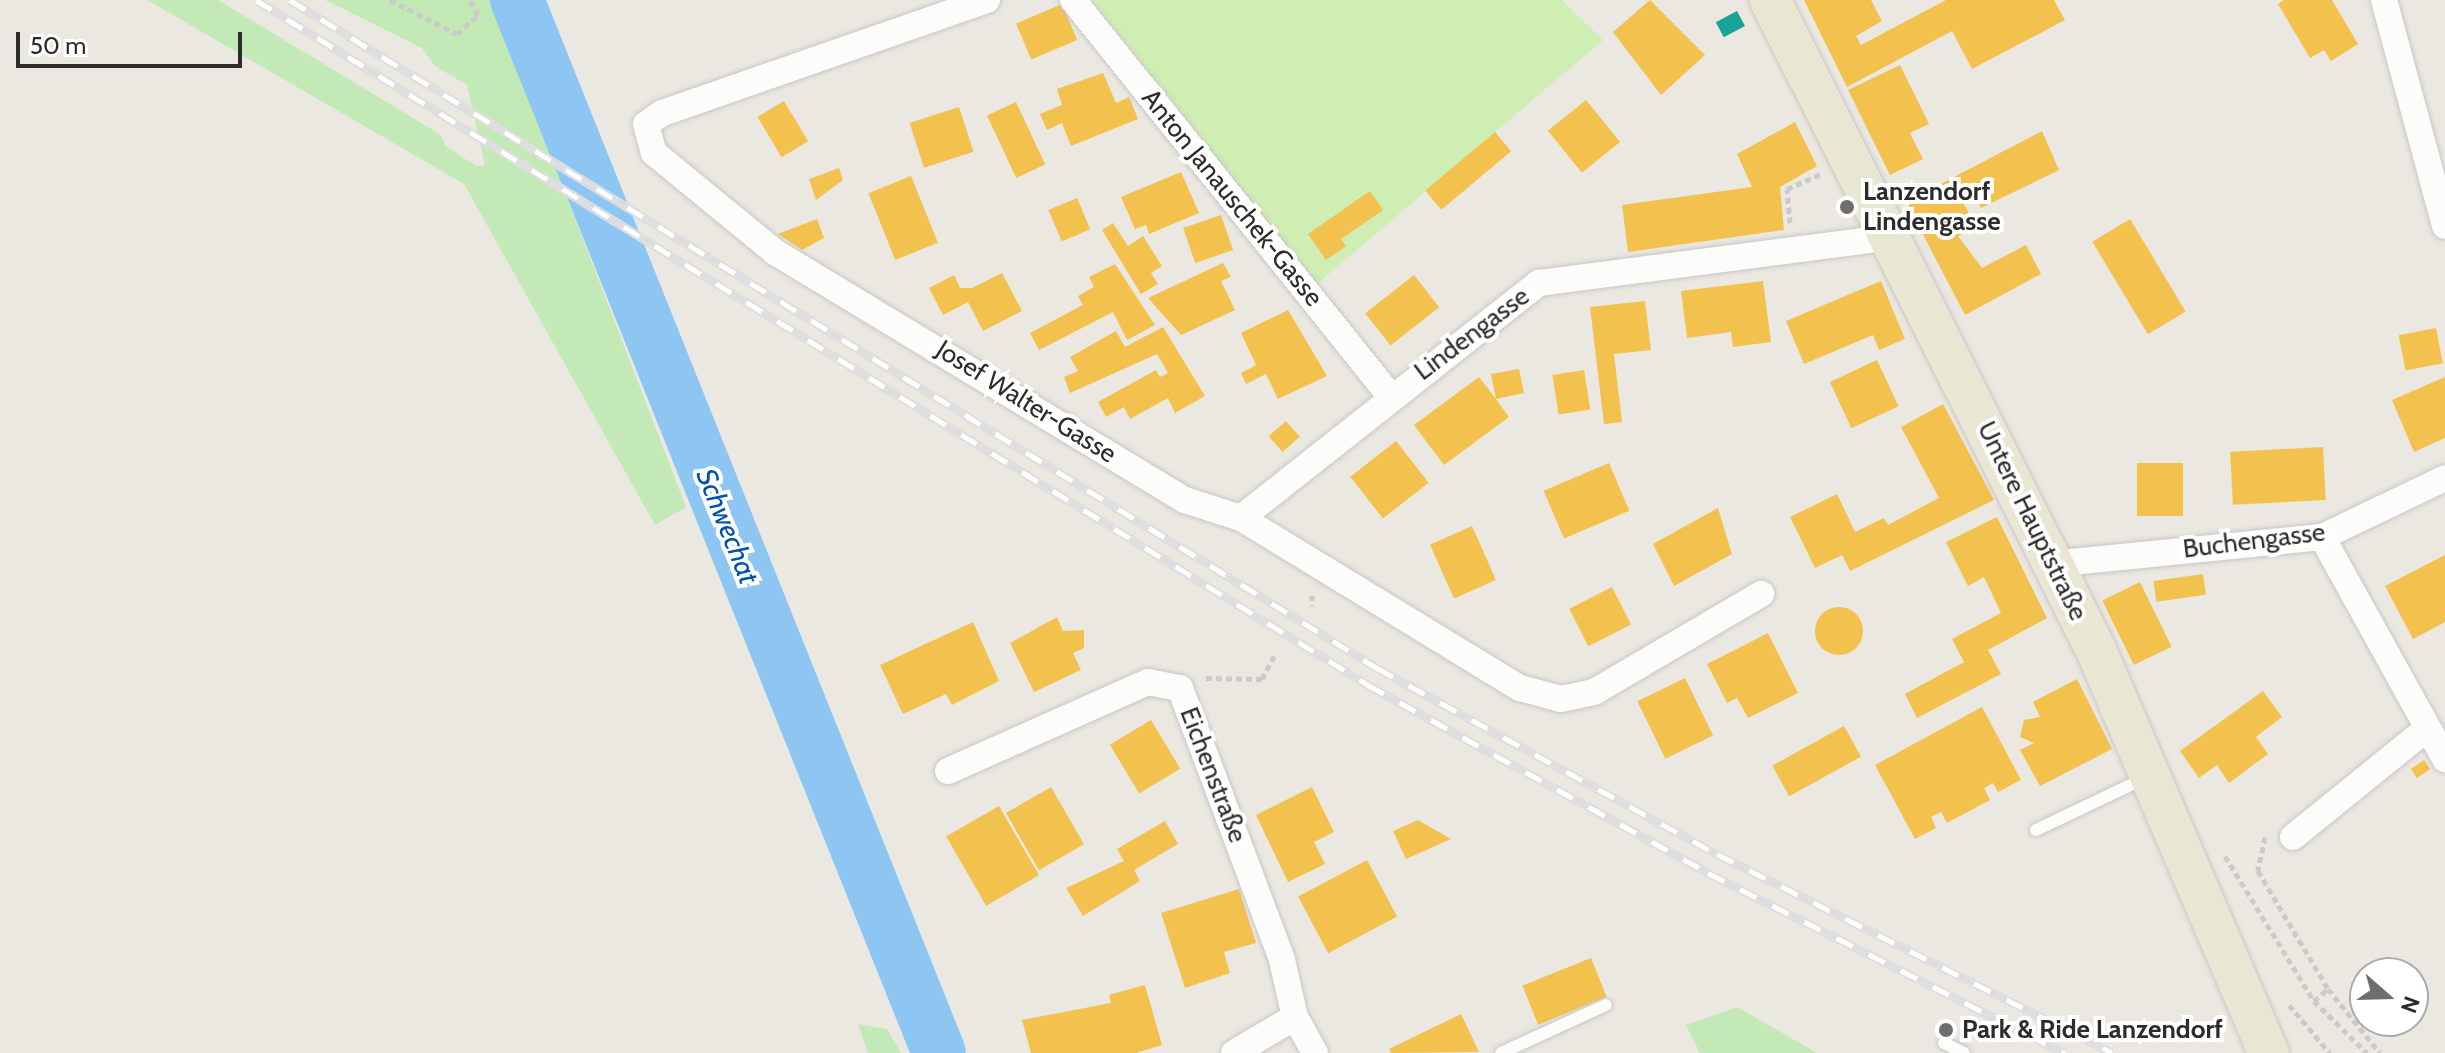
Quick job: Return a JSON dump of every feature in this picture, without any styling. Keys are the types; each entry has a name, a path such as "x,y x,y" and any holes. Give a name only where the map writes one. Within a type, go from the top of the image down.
{"main road":[{"name":"Untere Hauptstraße","path":"1770,0 2052,564 2151,775 2269,1053"}],"street":[{"name":"Josef Walter-Gasse","path":"987,0 662,113 646,124 654,153 775,252 1185,500 1241,518 1520,688 1561,699 1594,692 1761,594"},
{"name":"Anton Janauschek-Gasse","path":"1073,0 1391,397"},
{"path":"2384,0 2445,226"},
{"name":"Lindengasse","path":"1241,518 1539,283 1891,237"},
{"name":"Buchengasse","path":"2052,564 2322,537 2445,478"},
{"path":"2322,537 2425,730 2445,759"},
{"name":"Eichenstraße","path":"948,771 1148,682 1180,688 1282,960 1295,1017 1315,1053"},
{"path":"2281,831 2425,730"},
{"path":"1234,1053 1295,1017"}],"lane":[{"path":"2036,830 2151,775"},
{"path":"1501,1053 1606,1005"},
{"path":"1944,1043 1964,1053"}],"path":[{"path":"390,0 457,34 478,15 470,0"},
{"path":"1793,251 1787,189 1849,159"},
{"path":"1180,688 1212,676 1262,679 1275,655"},
{"path":"2281,831 2258,871 2328,989 2380,1053"},
{"path":"2217,846 2314,1001 2367,1053"},
{"path":"2314,1001 2328,989"}],"green space":[{"path":"147,0 218,0 441,135 445,146 476,166 485,165 467,85 435,66 422,48 325,0 491,0 686,507 655,525 464,184"},
{"path":"1092,0 1562,0 1603,40 1317,284"},
{"path":"1737,1007 1817,1053 1700,1053 1686,1025"},
{"path":"858,1024 887,1029 901,1053 868,1053"}],"building: Wohnen":[{"path":"1650,0 1705,55 1661,95 1613,32"},
{"path":"1804,0 1871,0 1882,21 1856,36 1861,45 1946,0 2054,0 2065,20 1972,69 1952,31 1847,87"},
{"path":"2284,0 2332,0 2358,44 2331,61 2324,50 2310,58 2278,4"},
{"path":"1062,4 1077,40 1031,59 1016,24"},
{"path":"1900,65 1929,124 1910,133 1923,159 1890,175 1848,90"},
{"path":"1103,73 1116,103 1129,97 1138,119 1071,146 1062,123 1047,130 1040,114 1062,105 1057,89"},
{"path":"1586,100 1620,142 1582,173 1548,131"},
{"path":"784,101 808,141 782,157 757,117"},
{"path":"1016,102 1045,165 1016,178 987,116"},
{"path":"959,107 974,152 924,168 910,123"},
{"path":"1795,122 1817,166 1780,187 1784,230 1628,252 1622,205 1752,187 1737,154"},
{"path":"2042,131 2059,170 1981,208 1975,196 1963,202 1976,227 1958,236 1982,268 2026,245 2041,274 1965,315 1906,202"},
{"path":"1495,132 1511,151 1441,210 1425,190"},
{"path":"839,168 843,180 816,200 809,179"},
{"path":"1181,172 1199,213 1149,234 1146,225 1135,229 1121,197"},
{"path":"911,176 938,243 895,260 868,193"},
{"path":"1370,191 1383,210 1341,239 1346,246 1326,260 1308,234"},
{"path":"1077,198 1090,229 1062,241 1048,210"},
{"path":"1221,215 1233,250 1195,263 1183,228"},
{"path":"817,219 824,238 802,250 778,234"},
{"path":"2130,219 2186,312 2148,334 2092,242"},
{"path":"1113,223 1128,246 1143,236 1162,266 1151,273 1158,284 1141,294 1102,230"},
{"path":"1223,263 1231,277 1221,281 1235,310 1181,335 1148,298"},
{"path":"1115,264 1155,325 1127,340 1113,312 1039,350 1030,333 1083,305 1078,296 1094,287 1089,277"},
{"path":"1002,273 1022,311 983,331 968,302 943,315 929,288 954,275 960,288 972,288"},
{"path":"1414,275 1439,307 1390,345 1365,313"},
{"path":"1763,281 1771,342 1733,347 1731,332 1687,338 1681,291"},
{"path":"1881,281 1905,339 1879,350 1873,335 1804,364 1786,321"},
{"path":"1645,301 1651,350 1614,354 1622,422 1604,424 1590,307"},
{"path":"1288,310 1327,376 1278,399 1266,374 1246,384 1241,373 1256,365 1241,333"},
{"path":"1163,327 1205,396 1175,413 1168,398 1130,419 1124,407 1106,417 1098,402 1156,370 1160,377 1168,373 1157,354 1070,393 1064,377 1078,371 1070,357 1116,331 1125,347"},
{"path":"2436,328 2443,363 2406,371 2399,335"},
{"path":"1877,360 1899,406 1851,428 1830,382"},
{"path":"1519,369 1524,393 1496,399 1491,374"},
{"path":"1584,370 1590,410 1559,415 1552,375"},
{"path":"1479,377 1509,417 1444,465 1414,425"},
{"path":"2445,377 2445,438 2414,452 2392,400"},
{"path":"1943,404 1994,500 1850,571 1842,555 1815,568 1790,517 1837,494 1855,532 1884,518 1888,525 1939,498 1901,427"},
{"path":"1286,421 1300,437 1282,452 1269,436"},
{"path":"1396,441 1429,483 1383,518 1350,477"},
{"path":"2323,447 2326,500 2233,505 2230,452"},
{"path":"1609,463 1629,511 1564,539 1544,491"},
{"path":"2137,463 2183,463 2183,516 2137,516"},
{"path":"1718,508 1732,554 1674,586 1653,544"},
{"path":"1997,517 2047,618 1988,650 2001,674 1917,718 1905,694 1964,662 1952,639 2001,613 1984,577 1968,586 1946,542"},
{"path":"1472,526 1496,580 1454,599 1430,545"},
{"path":"2445,555 2445,622 2413,639 2385,586"},
{"path":"2203,574 2206,595 2156,602 2153,581"},
{"path":"2140,582 2172,647 2134,665 2102,600"},
{"path":"1612,587 1631,624 1588,646 1569,609"},
{"path":"1839,607 1856,614 1863,631 1856,648 1839,655 1822,648 1815,631 1822,614"},
{"path":"1057,617 1063,631 1084,630 1084,648 1073,653 1081,670 1034,692 1010,643"},
{"path":"973,622 999,681 952,705 946,694 903,714 880,665"},
{"path":"1768,633 1798,693 1748,718 1737,698 1727,703 1707,664"},
{"path":"1685,678 1713,736 1665,759 1637,701"},
{"path":"2077,679 2112,749 2040,786 2020,750 2034,743 2020,737 2024,720 2040,717 2033,702"},
{"path":"2263,691 2282,717 2256,737 2268,754 2229,783 2217,765 2199,778 2180,751"},
{"path":"1982,707 2021,780 1998,792 1993,783 1984,788 1990,800 1947,823 1941,812 1931,817 1936,828 1915,839 1875,765"},
{"path":"1151,720 1180,769 1139,794 1110,745"},
{"path":"1844,726 1861,757 1789,796 1772,766"},
{"path":"2424,760 2430,769 2417,778 2411,769"},
{"path":"1051,787 1084,844 1039,870 1006,813"},
{"path":"1312,787 1334,832 1314,842 1325,864 1288,882 1256,815"},
{"path":"999,806 1039,875 986,906 946,836"},
{"path":"1418,820 1451,839 1406,859 1393,831"},
{"path":"1165,821 1178,844 1134,870 1140,881 1083,916 1066,888 1124,861 1117,849"},
{"path":"1367,860 1397,917 1328,953 1298,897"},
{"path":"1239,889 1256,943 1224,952 1230,973 1185,988 1161,913"},
{"path":"1591,958 1607,997 1538,1025 1522,986"},
{"path":"1145,985 1162,1045 1136,1053 1031,1053 1022,1020 1111,1003 1109,995"},
{"path":"1461,1014 1479,1052 1391,1053 1389,1049"}],"building: Öffentlich":[{"path":"1737,11 1745,26 1724,37 1716,22"}],"waterway":[{"name":"Schwechat","path":"517,0 939,1053"}],"railway":[{"path":"256,0 1368,685 1708,873 2065,1053"},
{"path":"290,0 1377,668 1717,854 2112,1053"}],"place":[{"name":"Lanzendorf Lindengasse","path":"1847,207"},
{"name":"Park & Ride Lanzendorf","path":"1946,1030"}]}
